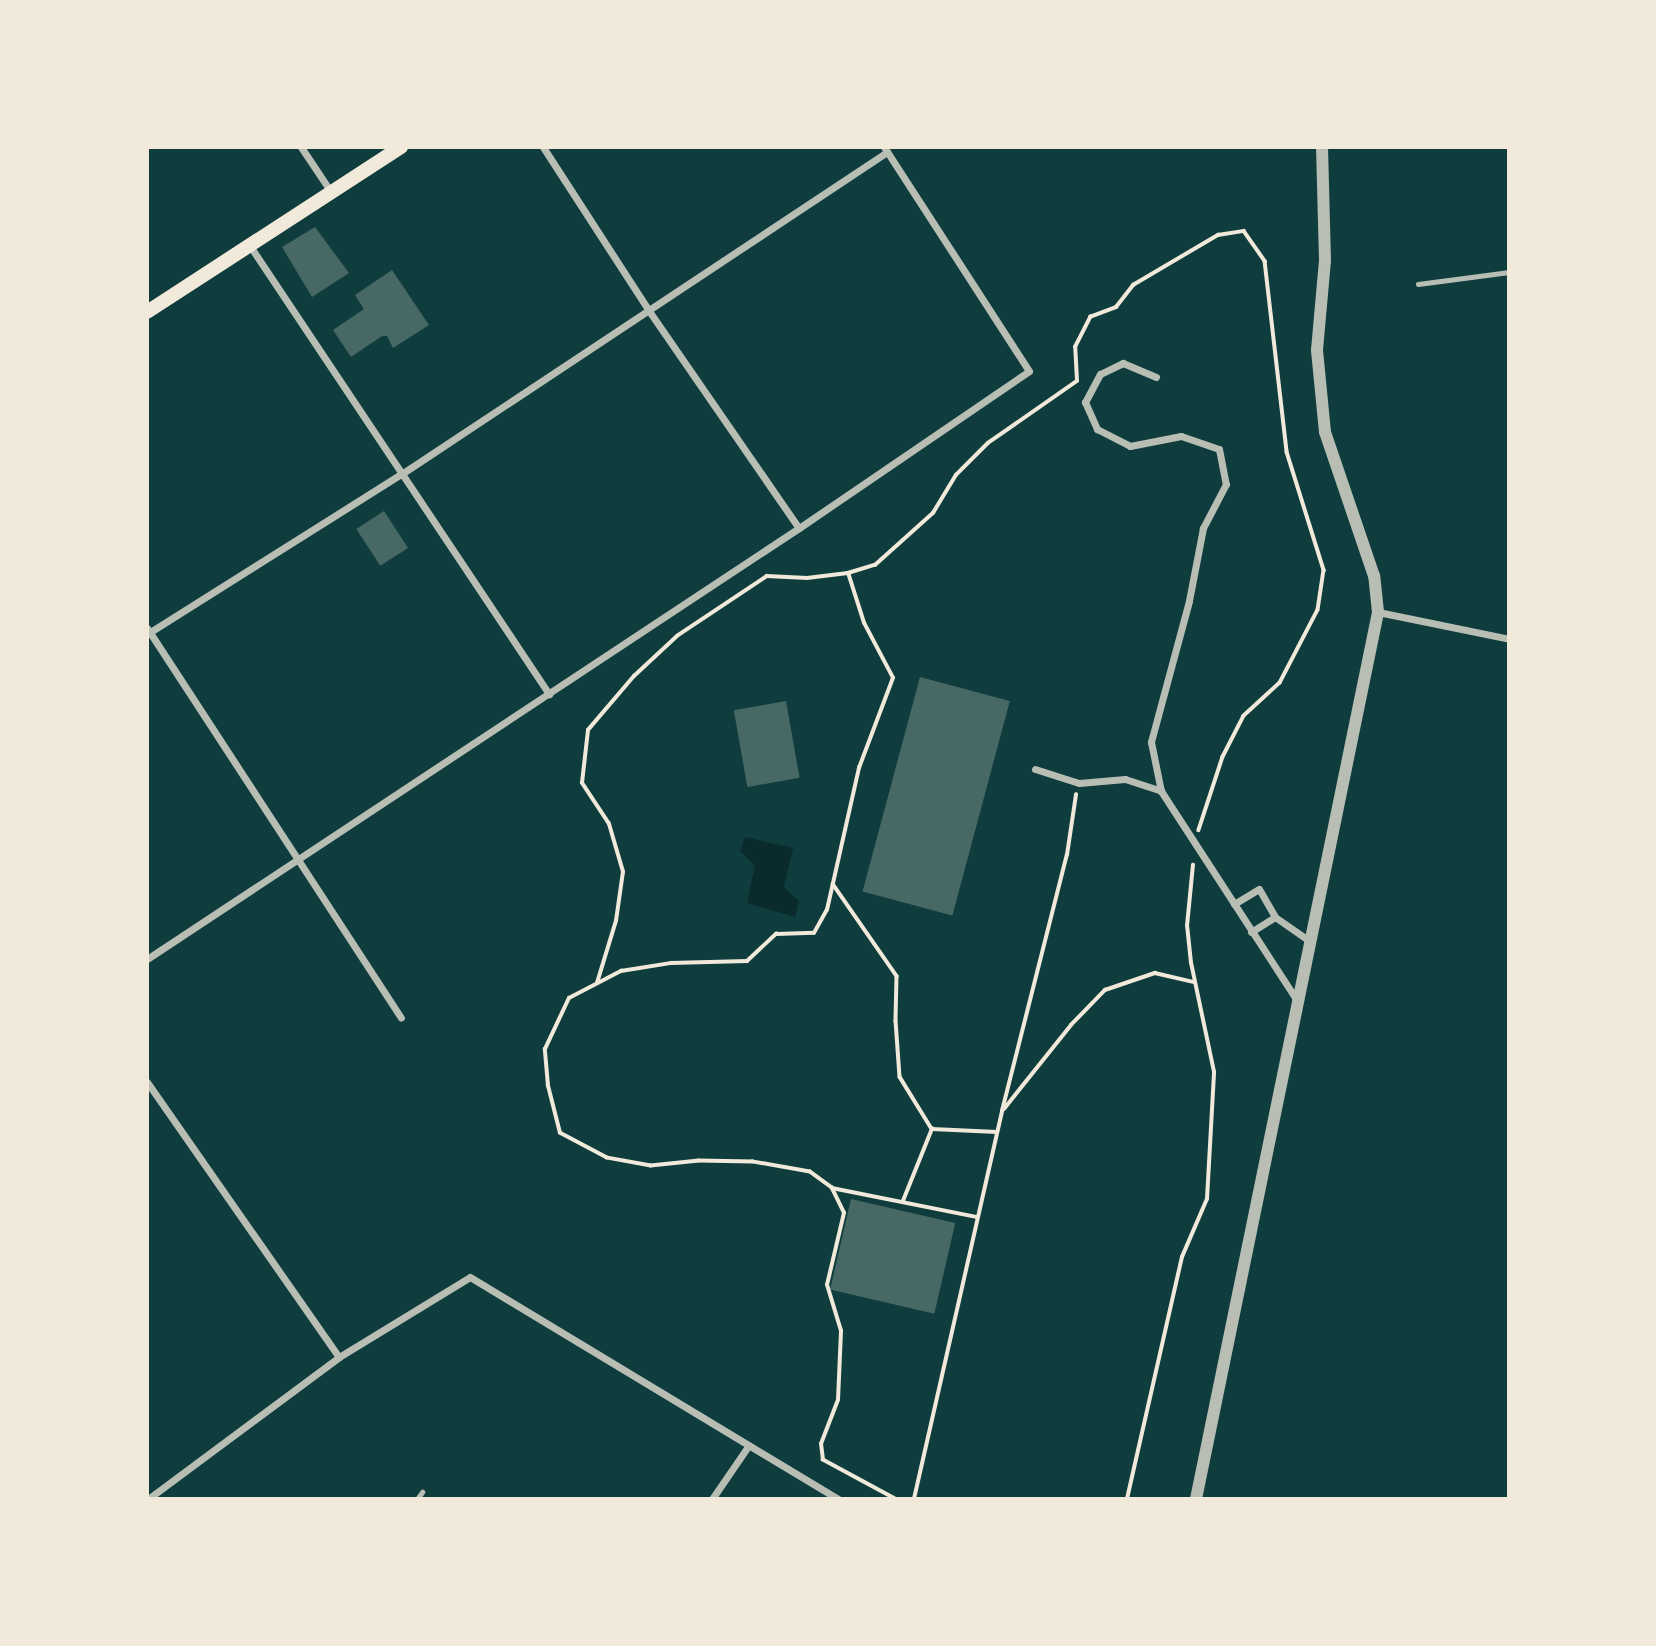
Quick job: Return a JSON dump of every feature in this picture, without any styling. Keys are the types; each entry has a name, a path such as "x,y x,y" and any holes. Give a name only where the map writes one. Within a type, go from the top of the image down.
{"main road":[{"path":"147,312 401,147"}],"street":[{"path":"301,147 331,193"},
{"path":"543,147 647,308 799,528"},
{"path":"1196,1499 1378,612 1374,576 1325,432 1317,350 1325,261 1322,147"},
{"path":"147,959 296,859 799,528 1029,370 885,150 403,473 148,632 296,859 401,1018"},
{"path":"250,246 549,694"},
{"path":"1156,377 1124,363 1100,374 1085,402 1097,429 1130,446 1181,436 1219,449 1226,484 1203,528 1189,601 1151,742 1161,791 1298,1002"},
{"path":"1378,612 1509,639"},
{"path":"1035,769 1079,783 1125,779 1161,791"},
{"path":"1234,904 1259,889 1275,917 1311,942"},
{"path":"1251,932 1275,917"},
{"path":"147,1082 339,1357"},
{"path":"148,1499 339,1357 470,1277 838,1499"},
{"path":"712,1499 749,1444"}],"lane":[{"path":"1418,284 1509,272"},
{"path":"417,1499 422,1492"}],"path":[{"path":"597,984 617,922 622,872 609,824 582,783 588,730 634,676 677,636 767,576 807,578 848,573 875,565 933,513 956,475 988,443 1077,380 1075,347 1090,317 1116,307 1133,285 1218,235 1244,231 1265,261 1287,452 1324,569 1318,610 1280,683 1244,716 1223,757 1195,843 1188,926 1194,982 1214,1072 1207,1199 1182,1257 1127,1499"},
{"path":"848,573 864,623 893,678 859,768 827,910 814,933 776,934 747,961 671,963 621,971 569,998 545,1049 548,1086 560,1133 607,1158 651,1166 699,1161 754,1162 810,1172 832,1188 978,1217"},
{"path":"914,1499 1002,1111 1064,868 1079,783"},
{"path":"834,884 897,976 896,1021 900,1077 932,1129"},
{"path":"1002,1111 1070,1025 1105,990 1155,973 1194,982"},
{"path":"932,1129 998,1132"},
{"path":"902,1202 932,1129"},
{"path":"832,1188 844,1213 827,1286 841,1331 838,1400 821,1444 823,1460 895,1499"}],"water":[{"path":"745,837 793,848 784,887 799,901 795,917 747,903 755,865 740,851"}],"building":[{"path":"315,227 349,273 312,297 282,247"},
{"path":"392,270 429,325 393,348 387,336 382,336 351,357 333,330 364,309 355,295"},
{"path":"384,511 408,548 380,566 356,529"},
{"path":"920,677 1010,701 952,916 863,891"},
{"path":"786,701 800,778 747,787 734,710"},
{"path":"851,1199 955,1223 934,1314 830,1290"}]}
